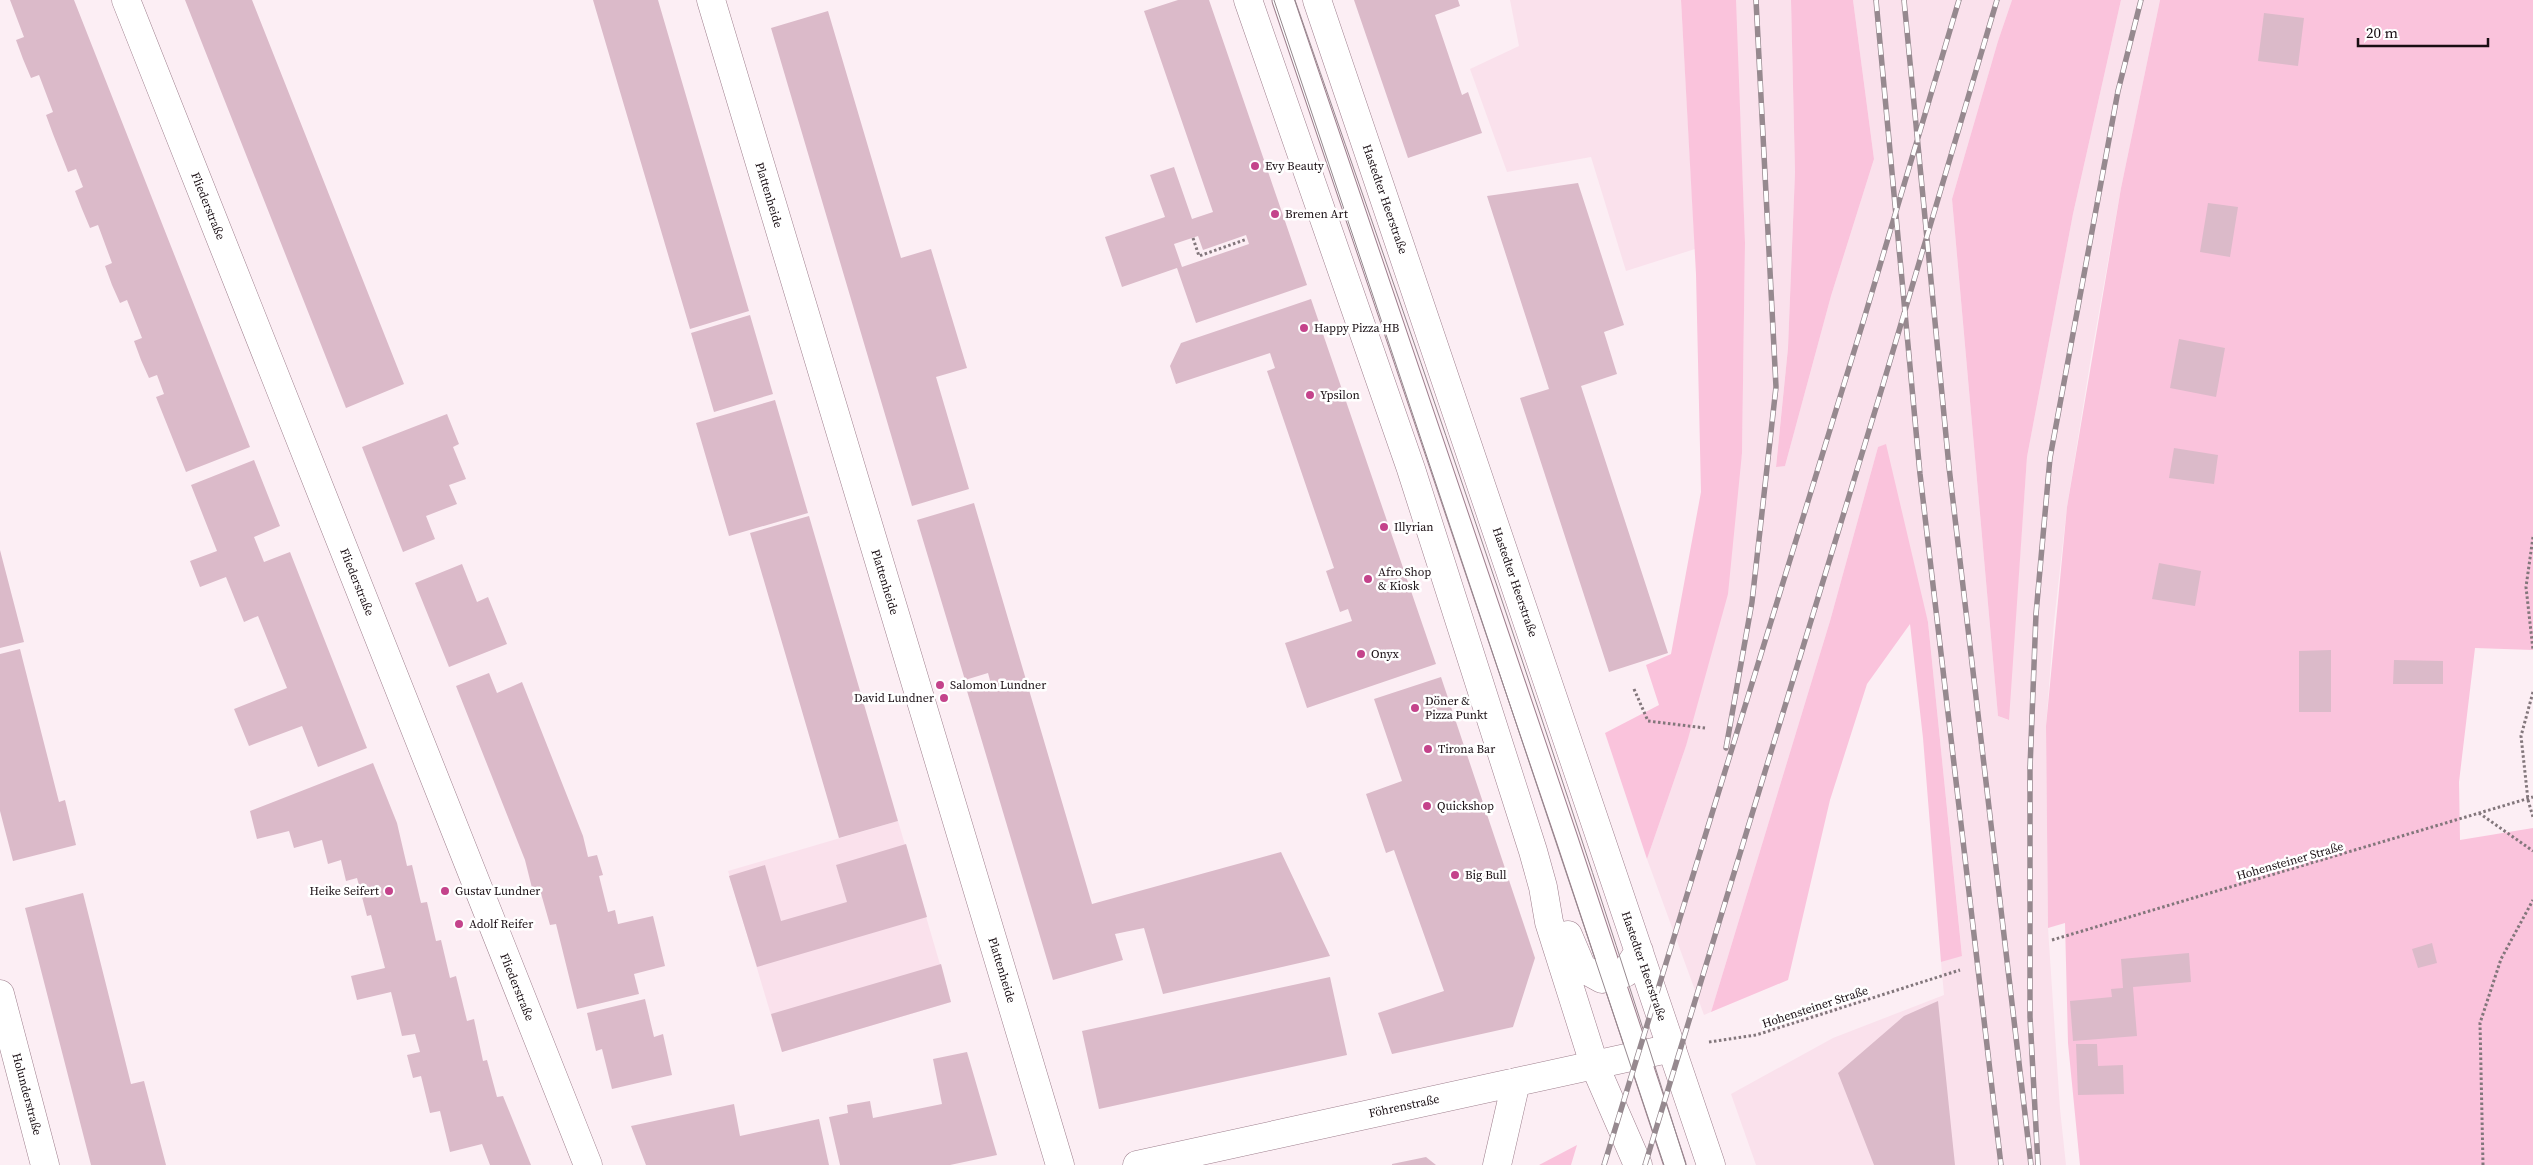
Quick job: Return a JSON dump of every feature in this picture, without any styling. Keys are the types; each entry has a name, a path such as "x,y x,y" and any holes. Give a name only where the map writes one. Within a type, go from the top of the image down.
{"street":[{"name":"Fliederstraße","path":"126,0 588,1165"},
{"name":"Plattenheide","path":"710,0 1060,1165"},
{"path":"1248,0 1411,469 1541,878 1549,922 1594,1064 1638,1165"},
{"name":"Hastedter Heerstraße","path":"1317,0 1711,1165"},
{"path":"1549,922 1565,928 1582,968 1602,979 1613,978 1625,973 1639,951"},
{"name":"Holunderstraße","path":"0,994 46,1165"},
{"name":"Föhrenstraße","path":"1137,1165 1672,1048"},
{"path":"1497,1165 1516,1082"}],"lane":[{"path":"1283,0 1675,1165"}],"path":[{"path":"1193,238 1199,256 1247,239"},
{"path":"2533,537 2526,587 2533,650"},
{"path":"1634,689 1648,720 1706,728"},
{"path":"2533,692 2521,736 2528,800 2533,817"},
{"name":"Hohensteiner Straße","path":"2052,940 2533,798"},
{"path":"2478,813 2533,850"},
{"path":"2483,1165 2480,1023 2501,959 2533,900"},
{"name":"Hohensteiner Straße","path":"1672,1048 1756,1035 1960,970"}],"shaded area":[{"path":"1510,0 1681,0 1695,249 1626,271 1591,157 1507,172 1470,69 1519,46"},
{"path":"1681,0 1736,0 1745,243 1742,453 1728,594 1686,746 1647,859 1605,733 1659,705 1646,665 1671,654 1701,492 1696,274"},
{"path":"1735,0 1791,0 1795,172 1788,348 1776,466 1785,466 1831,296 1874,159 1853,0 2012,0 1998,41 1952,199 1998,716 2008,720 2027,457 2073,214 2121,0 2160,0 2121,188 2091,357 2067,507 2054,622 2046,726 2048,928 2060,1109 2066,1165 1756,1165 1731,1094 1833,1038 1944,995 1941,962 1962,955 1928,622 1878,447 1830,621 1711,1012 1704,1015 1647,859 1686,746 1742,453 1745,243"},
{"path":"1791,0 1853,0 1874,159 1831,296 1785,466 1776,467 1788,348 1795,172"},
{"path":"2012,0 2121,0 2073,214 2027,457 2009,720 1998,716 1952,199 1998,41"},
{"path":"2160,0 2533,0 2533,650 2475,648 2459,782 2460,840 2533,828 2533,1165 2080,1165 2068,1043 2065,923 2048,928 2046,726 2067,507 2121,188"},
{"path":"1886,444 1928,622 1962,956 1941,962 1923,738 1910,624 1867,684 1830,800 1788,980 1711,1012 1830,621 1878,447"},
{"path":"898,821 951,1002 782,1052 728,871"},
{"path":"1577,1145 1571,1165 1539,1165"}],"building":[{"path":"10,0 74,0 250,447 186,472 156,397 164,394 157,375 149,378 134,341 142,338 127,300 120,303 105,266 112,263 98,225 90,228 75,191 83,187 76,169 68,172 53,134 46,115 53,112 39,75 31,78 23,59 16,40 24,37"},
{"path":"185,0 252,0 404,384 346,408"},
{"path":"593,0 658,0 749,311 690,329"},
{"path":"1178,0 1209,0 1307,285 1196,323 1177,268 1122,287 1105,237 1165,217 1150,175 1174,167 1192,219 1213,212 1144,11","holes":["1246,235 1249,244 1182,267 1174,244 1198,236 1203,250"]},
{"path":"1354,0 1458,0 1460,6 1435,15 1462,95 1468,92 1482,133 1408,158"},
{"path":"828,11 901,258 931,249 967,368 936,377 969,489 912,506 771,28"},
{"path":"2264,13 2304,18 2298,66 2258,61"},
{"path":"1578,183 1624,325 1604,332 1617,374 1581,386 1668,653 1609,672 1520,398 1549,389 1487,196"},
{"path":"2208,203 2238,207 2230,257 2200,252"},
{"path":"1311,299 1436,664 1307,708 1285,643 1352,621 1348,609 1340,612 1326,571 1334,568 1267,371 1275,368 1270,353 1176,384 1170,366 1181,343"},
{"path":"750,315 773,394 714,412 691,333"},
{"path":"2179,339 2225,348 2216,397 2170,388"},
{"path":"775,400 808,513 729,536 696,423"},
{"path":"447,414 459,444 453,447 466,479 449,485 457,504 426,516 435,539 403,552 362,447"},
{"path":"2174,448 2218,455 2214,484 2169,478"},
{"path":"254,460 280,526 254,537 264,562 290,552 367,748 318,767 302,726 249,746 234,709 287,688 258,616 244,622 226,577 200,587 190,561 217,551 191,485"},
{"path":"974,503 1092,904 1281,852 1330,956 1163,994 1144,928 1115,934 1123,960 1053,980 967,691 991,684 988,673 965,680 917,520"},
{"path":"809,516 898,821 839,838 750,533"},
{"path":"0,550 24,642 0,648"},
{"path":"2159,563 2201,571 2195,606 2152,599"},
{"path":"462,564 477,602 488,597 507,644 449,667 415,583"},
{"path":"20,649 59,802 65,800 76,845 13,861 0,811 0,654"},
{"path":"2331,650 2331,712 2299,712 2299,651"},
{"path":"2394,660 2443,661 2443,684 2393,684"},
{"path":"489,673 497,693 522,682 583,836 588,857 597,855 603,875 599,876 608,912 615,910 618,924 653,916 665,966 634,974 639,994 577,1009 556,924 550,925 540,890 533,892 525,860 456,686"},
{"path":"1441,677 1535,958 1513,1027 1392,1054 1378,1013 1444,991 1394,850 1386,853 1366,794 1402,781 1374,699"},
{"path":"373,763 397,823 407,866 412,865 421,903 427,902 436,941 441,940 450,978 456,976 467,1021 474,1019 483,1061 487,1060 497,1097 503,1096 531,1165 490,1165 482,1144 450,1152 440,1111 430,1113 421,1076 413,1078 407,1055 420,1052 415,1034 402,1036 391,992 357,1000 351,976 385,968 371,915 367,916 357,878 346,881 341,860 328,864 322,840 294,848 289,831 257,839 250,811"},
{"path":"906,844 927,917 757,967 729,876 765,865 781,921 847,902 836,865"},
{"path":"83,893 131,1084 144,1081 166,1165 91,1165 25,908"},
{"path":"2432,943 2437,963 2418,968 2412,949"},
{"path":"2189,953 2191,982 2133,987 2137,1036 2073,1041 2070,1001 2112,997 2111,989 2123,988 2121,959"},
{"path":"941,964 951,1002 782,1052 771,1014"},
{"path":"1330,977 1347,1055 1099,1109 1082,1031"},
{"path":"645,999 654,1037 663,1034 672,1075 612,1089 602,1049 596,1051 587,1013"},
{"path":"1938,1001 1955,1165 1874,1165 1838,1073 1904,1016"},
{"path":"2076,1044 2097,1044 2098,1066 2123,1065 2124,1094 2078,1095"},
{"path":"967,1052 997,1155 950,1165 840,1165 829,1117 848,1113 847,1105 870,1101 873,1118 942,1104 933,1059"},
{"path":"734,1104 740,1136 819,1119 829,1165 646,1165 631,1126"},
{"path":"1426,1157 1436,1165 1392,1165 1392,1164"}],"tram line":[{"path":"1274,0 1664,1165"},
{"path":"1295,0 1446,436 1544,727 1686,1165"}],"railway":[{"path":"1726,748 1752,602 1776,387 1756,0"},
{"path":"1876,0 1920,474 2001,1165"},
{"path":"1904,0 1949,467 2031,1165"},
{"path":"1604,1165 1864,319 1959,0"},
{"path":"1645,1165 1882,388 1997,0"},
{"path":"2038,1165 2030,1017 2030,768 2036,614 2050,458 2118,91 2141,0"}],"place":[{"name":"Evy Beauty","path":"1255,166"},
{"name":"Bremen Art","path":"1275,214"},
{"name":"Happy Pizza HB","path":"1304,328"},
{"name":"Ypsilon","path":"1310,395"},
{"name":"Illyrian","path":"1384,527"},
{"name":"Afro Shop & Kiosk","path":"1368,579"},
{"name":"Onyx","path":"1361,654"},
{"name":"Salomon Lundner","path":"940,685"},
{"name":"David Lundner","path":"944,698"},
{"name":"Döner & Pizza Punkt","path":"1415,708"},
{"name":"Tirona Bar","path":"1428,749"},
{"name":"Quickshop","path":"1427,806"},
{"name":"Big Bull","path":"1455,875"},
{"name":"Heike Seifert","path":"389,891"},
{"name":"Gustav Lundner","path":"445,891"},
{"name":"Adolf Reifer","path":"459,924"}]}
